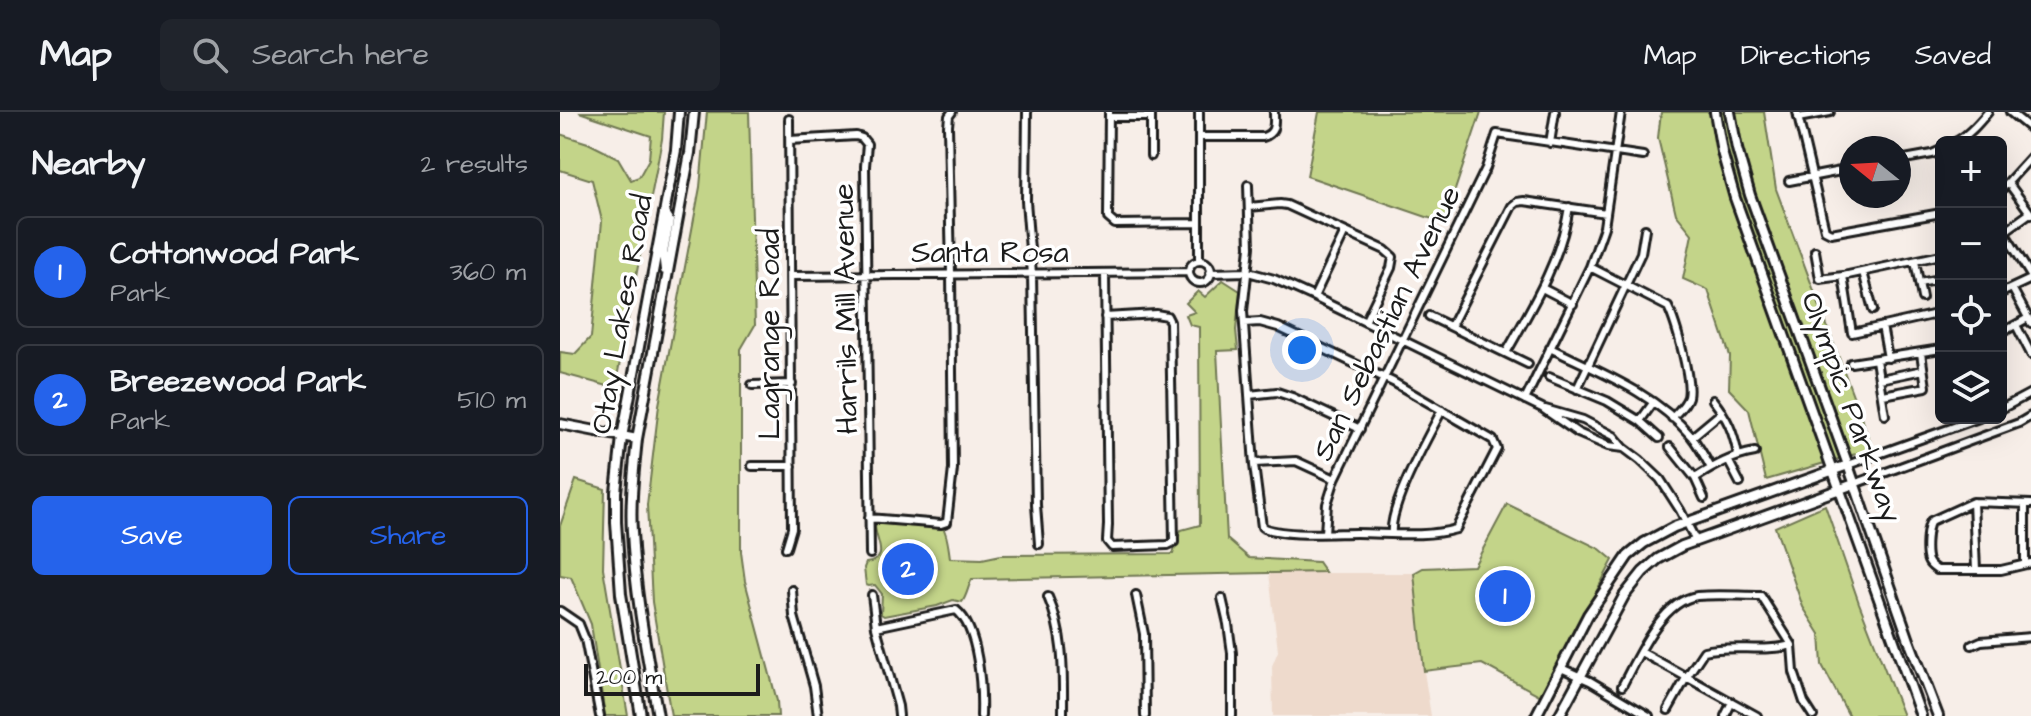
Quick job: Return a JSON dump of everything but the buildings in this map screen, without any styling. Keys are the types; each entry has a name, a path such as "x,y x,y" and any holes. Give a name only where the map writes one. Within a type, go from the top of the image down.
{"main road":[{"name":"Otay Lakes Road","path":"641,716 621,594 616,522 617,480 622,437 676,150 679,112"},
{"name":"Otay Lakes Road","path":"658,716 638,597 632,532 634,468 690,153 694,112"},
{"name":"Olympic Parkway","path":"1715,112 1735,198 1921,716"},
{"name":"Olympic Parkway","path":"1730,112 1750,195 1938,716"},
{"path":"664,213 669,221 663,253 666,283"},
{"path":"560,424 637,439"},
{"path":"1536,716 1588,615 1628,556 1644,543 1687,522 1848,465"},
{"path":"1559,716 1624,596 1658,559 1696,541 1854,484"}],"street":[{"path":"1027,112 1026,201 1032,274 1039,544"},
{"path":"1199,112 1199,261"},
{"path":"1200,137 1270,135 1274,129 1274,112"},
{"path":"1555,112 1550,143 1643,156"},
{"path":"1525,400 1590,267 1604,227 1621,112"},
{"path":"1830,112 1797,115 1825,230 1831,233 1935,214"},
{"path":"1964,136 1988,112"},
{"path":"2010,112 2031,129"},
{"path":"869,518 947,522 953,469 950,114"},
{"path":"1151,156 1151,115 1109,114 1108,218 1115,224 1198,223"},
{"name":"Lagrange Road","path":"786,548 792,528 789,119"},
{"name":"San Sebastian Avenue","path":"1325,533 1327,504 1335,479 1486,168 1497,134 1550,143"},
{"name":"Harrils Mill Avenue","path":"790,140 856,136 867,144 870,554"},
{"path":"1911,158 1935,153"},
{"path":"2007,230 2031,214 2009,184 2031,157"},
{"path":"1789,181 1839,171"},
{"path":"1244,323 1260,322 1278,327 1384,377 1493,440 1497,449 1456,529 1446,532 1325,533 1281,532 1262,527 1244,323 1250,247 1248,185"},
{"path":"1451,326 1512,206 1517,202 1606,213"},
{"path":"1249,207 1287,205 1385,250 1393,257 1391,268 1365,322"},
{"path":"1506,353 1542,288 1565,231 1569,207"},
{"path":"1577,389 1641,253 1645,229"},
{"path":"1314,297 1345,232"},
{"path":"2007,241 2031,277 2007,290"},
{"path":"1815,251 1820,279 1935,256"},
{"path":"1199,261 1209,266 1210,273 1208,279 1199,283 1193,281 1189,272 1191,266 1199,261"},
{"path":"1915,261 1922,298"},
{"path":"1590,267 1662,302 1674,318 1689,392 1683,406 1672,418"},
{"name":"Santa Rosa","path":"792,276 1189,272"},
{"path":"1210,273 1248,272 1274,279 1542,408 1578,433 1608,446 1624,448"},
{"path":"1863,272 1873,310"},
{"path":"1105,273 1105,317 1107,541 1112,547 1168,545 1174,542 1170,322 1167,316 1156,314 1105,317"},
{"path":"1843,276 1852,333 1935,314"},
{"path":"1919,283 1936,280"},
{"path":"1542,288 1573,304"},
{"path":"2007,330 2030,320 2012,288"},
{"path":"1429,316 1528,364"},
{"path":"2016,325 2031,354"},
{"path":"1882,326 1888,358"},
{"path":"2023,340 2031,336"},
{"path":"1550,348 1630,387 1653,403 1692,437 1711,468"},
{"path":"1851,363 1935,350"},
{"path":"1883,395 1926,387 1921,353"},
{"path":"1876,360 1885,415"},
{"path":"1880,379 1923,370"},
{"path":"1549,377 1607,401 1640,421 1659,438"},
{"path":"752,385 792,384"},
{"path":"2007,406 2031,393"},
{"path":"1249,395 1285,394 1360,429"},
{"path":"1713,400 1732,430 1738,455"},
{"path":"1640,421 1653,403"},
{"path":"1542,408 1558,411 1614,436 1660,479 1696,541"},
{"path":"1392,533 1391,525 1401,493 1442,410"},
{"path":"1692,437 1722,412"},
{"path":"1854,484 2031,416"},
{"path":"1848,465 1962,424"},
{"path":"1670,447 1695,478 1704,498"},
{"path":"1695,478 1738,455 1755,452"},
{"path":"1728,460 1740,483"},
{"path":"1254,463 1296,461 1335,479"},
{"path":"752,466 792,466"},
{"path":"1973,502 1976,570"},
{"path":"1973,502 2028,504 2028,564 2001,570 1937,570 1929,565 1927,527 1931,521 1973,502"},
{"path":"792,590 794,616 814,686 818,716"},
{"path":"872,595 876,627 899,716"},
{"path":"1136,595 1144,634 1145,716"},
{"path":"1622,686 1659,620 1676,607 1695,596 1761,596 1792,645 1794,672 1804,702 1813,716"},
{"path":"1048,597 1059,627 1062,649 1063,716"},
{"path":"1222,598 1232,653 1232,716"},
{"path":"876,627 956,610 964,617 977,657 982,683 981,716"},
{"path":"560,611 579,624 585,639 600,716"},
{"path":"1972,645 1981,641 2031,637"},
{"path":"1668,710 1702,653 1709,649 1777,650 1792,645"},
{"path":"1641,652 1757,716"},
{"path":"1561,668 1649,716"},
{"path":"1725,716 1732,702"}],"shaded area":[{"path":"1269,573 1414,573 1420,646 1431,716 1273,716 1272,666 1278,651"}],"green space":[{"path":"579,112 664,112 662,139 615,388 560,373 560,352 575,354 591,337 602,221 592,180 560,170 560,134 618,158 631,180 639,177 649,159 651,136"},
{"path":"707,112 749,112 755,325 741,349 741,552 745,581 777,701 778,716 671,716 652,602 647,505 659,405 700,187"},
{"path":"1319,112 1481,112 1444,223 1307,176"},
{"path":"1661,112 1764,112 1776,189 1873,449 1766,480 1749,410 1729,389 1730,356 1708,290 1683,279 1692,234 1676,214 1658,138"},
{"path":"1223,280 1240,291 1236,330 1238,350 1217,351 1227,539 1249,558 1318,562 1325,572 972,579 962,602 953,600 937,606 884,616 881,614 882,594 875,585 866,585 864,568 866,563 880,554 875,527 878,522 943,528 950,558 1173,554 1181,530 1200,525 1199,327 1190,325 1186,315 1195,312 1186,303 1198,291 1205,297"},
{"path":"576,480 605,489 603,568 628,716 605,716 591,624 571,577 560,575 560,526"},
{"path":"1507,504 1600,549 1613,560 1541,696 1482,664 1424,671 1414,573 1423,568 1474,566"},
{"path":"1825,505 1903,716 1849,716 1822,665 1820,634 1803,607 1775,527"}],"place":[{"name":"Breezewood Park","path":"908,569"},
{"name":"Cottonwood Park","path":"1505,596"}]}
